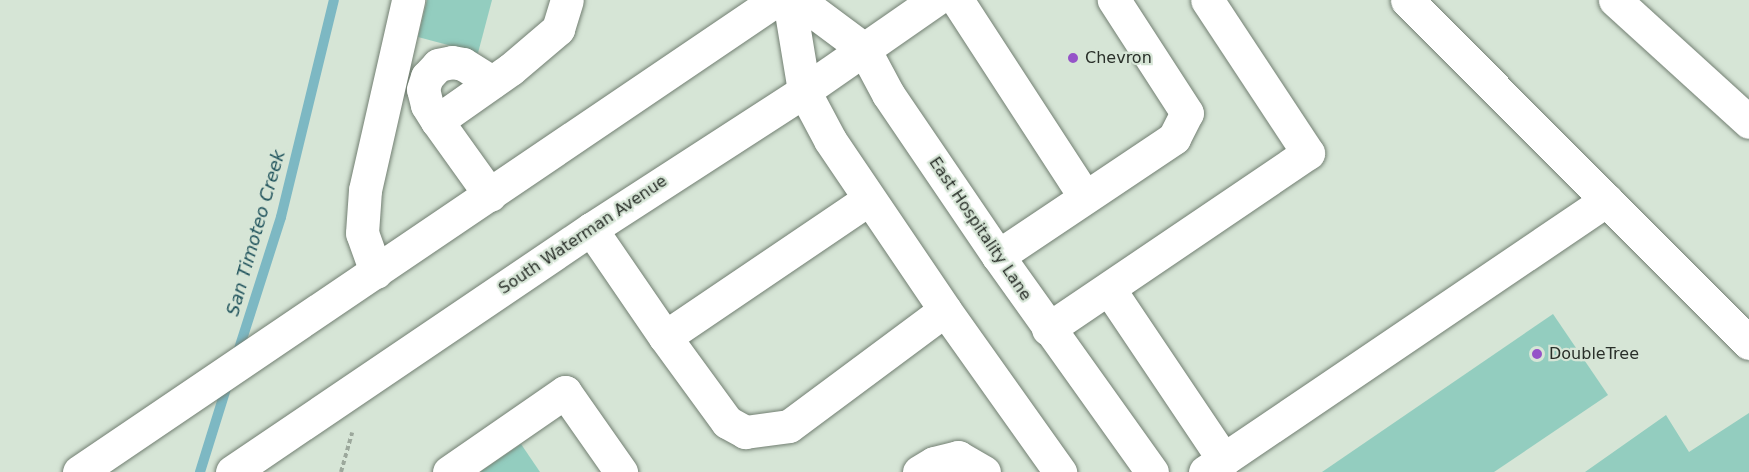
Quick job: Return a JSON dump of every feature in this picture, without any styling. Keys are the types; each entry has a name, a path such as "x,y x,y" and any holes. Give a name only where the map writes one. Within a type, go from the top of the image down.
{"main road":[{"path":"376,272 362,233 365,190 408,0"},
{"path":"437,121 492,82 558,29 567,0"},
{"path":"79,472 776,0"},
{"path":"789,0 804,91 830,141 945,310 1060,472"},
{"name":"East Hospitality Lane","path":"798,0 864,49 888,94 998,256 1152,472"},
{"name":"South Waterman Avenue","path":"232,472 591,229 804,91 935,0"},
{"path":"957,0 1085,197"},
{"path":"998,256 1174,138 1187,113 1114,0"},
{"path":"1048,329 1308,153 1207,0"},
{"path":"1407,0 1749,343"},
{"path":"1615,0 1749,122"},
{"path":"490,195 437,121 427,105 423,89 427,77 438,65 452,62 463,64 492,82"},
{"path":"665,337 869,199"},
{"path":"1109,289 1214,466 1607,200"},
{"path":"591,229 727,422 745,432 789,426 945,310"},
{"path":"449,472 565,392 621,472"},
{"path":"919,472 934,463 958,456 984,472"}],"building":[{"path":"427,0 492,0 478,53 418,37"},
{"name":"DoubleTree","path":"1553,314 1608,395 1494,472 1322,472"},
{"path":"1749,413 1749,472 1585,472 1666,415 1689,452"},
{"path":"521,444 540,472 480,472"}],"waterway":[{"name":"San Timoteo Creek","path":"237,355 281,217 334,0"},
{"name":"San Timoteo Creek","path":"200,472 228,382"}],"place":[{"name":"Chevron","path":"1073,58"},
{"name":"DoubleTree","path":"1537,354"}]}
